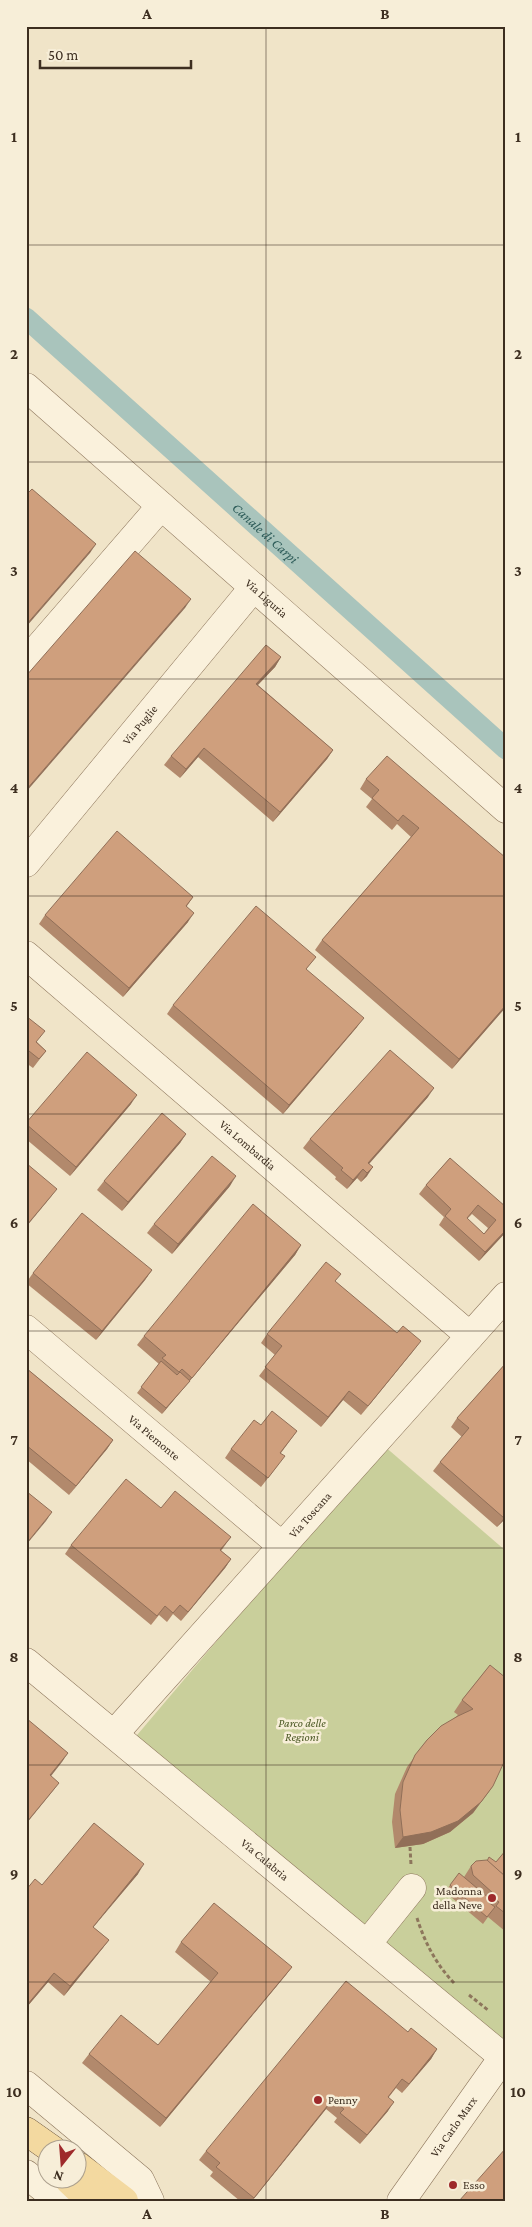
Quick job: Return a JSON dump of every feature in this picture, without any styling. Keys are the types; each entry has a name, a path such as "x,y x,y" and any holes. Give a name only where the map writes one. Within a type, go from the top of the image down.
{"main road":[{"path":"88,2174 124,2201"},
{"path":"80,2190 91,2201"}],"street":[{"name":"Via Liguria","path":"26,387 506,809"},
{"path":"26,662 161,506"},
{"name":"Via Puglie","path":"26,863 254,587"},
{"name":"Via Lombardia","path":"26,955 470,1336"},
{"name":"Via Toscana","path":"114,1734 506,1296"},
{"name":"Via Piemonte","path":"26,1329 282,1546"},
{"name":"Via Calabria","path":"26,1662 504,2055"},
{"path":"367,1944 412,1888"},
{"name":"Via Carlo Marx","path":"402,2201 504,2055"},
{"path":"26,2085 140,2180 150,2201"},
{"path":"26,2174 59,2201"}],"path":[{"path":"410,1846 412,1888 416,1917 423,1937 442,1970 456,1986"},
{"path":"462,1990 488,2010"}],"green space":[{"name":"Parco delle Regioni","path":"383,1445 506,1551 506,2049 467,2046 121,1754"}],"building":[{"path":"32,489 96,544 26,625 26,495"},
{"path":"135,551 191,599 26,790 26,676"},
{"path":"266,645 281,657 256,684 333,750 280,812 204,748 186,769 171,756"},
{"path":"387,756 506,858 506,1005 459,1059 322,940 419,828 403,815 398,821 372,798 379,790 366,779"},
{"path":"117,831 193,897 186,906 194,913 129,988 45,915"},
{"path":"256,906 316,957 306,969 364,1018 289,1105 173,1005"},
{"path":"26,1016 45,1031 36,1042 46,1051 39,1059 29,1051 26,1054"},
{"path":"390,1050 434,1088 368,1163 373,1167 367,1173 363,1169 353,1180 341,1170 343,1168 310,1139"},
{"path":"87,1052 137,1095 76,1167 26,1123"},
{"path":"162,1113 186,1134 128,1202 104,1181"},
{"path":"212,1156 236,1176 178,1244 154,1224"},
{"path":"450,1158 506,1207 506,1230 485,1252 445,1216 451,1209 426,1185","holes":["478,1205 496,1220 484,1234 467,1218"]},
{"path":"26,1163 57,1189 26,1226"},
{"path":"253,1204 301,1245 192,1378 182,1369 179,1372 162,1358 166,1355 144,1336"},
{"path":"82,1213 152,1270 102,1331 33,1273"},
{"path":"326,1262 341,1274 335,1281 397,1333 403,1326 421,1341 368,1406 349,1391 328,1417 265,1367 282,1346 267,1334"},
{"path":"161,1361 177,1375 180,1372 190,1381 166,1408 141,1387"},
{"path":"506,1363 506,1516 504,1518 440,1462 469,1428 457,1418"},
{"path":"26,1368 113,1440 76,1486 26,1445"},
{"path":"272,1411 297,1431 280,1453 285,1456 268,1478 231,1449 254,1420 261,1425"},
{"path":"126,1479 161,1508 175,1491 231,1537 220,1550 231,1559 188,1612 180,1605 173,1613 165,1606 157,1616 71,1545"},
{"path":"26,1491 52,1512 26,1544"},
{"path":"490,1665 506,1678 506,1755 493,1786 481,1802 458,1821 431,1832 403,1837 400,1810 403,1782 415,1755 441,1726 473,1709 462,1700"},
{"path":"26,1718 68,1753 50,1775 59,1783 26,1823"},
{"path":"94,1823 144,1864 93,1927 109,1940 70,1986 54,1973 27,2005 26,1890 35,1879 42,1885"},
{"path":"506,1850 506,1877 487,1861 489,1857 496,1862"},
{"path":"487,1860 506,1877 506,1914 496,1906 499,1902 492,1897 494,1894 473,1875 471,1866 476,1861"},
{"path":"459,1873 490,1899 488,1902 495,1907 487,1917 450,1885"},
{"path":"214,1903 292,1967 166,2118 89,2054 121,2015 158,2045 218,1973 181,1942"},
{"name":"Penny","path":"346,1981 408,2032 411,2028 437,2049 409,2084 402,2079 388,2097 394,2102 367,2135 340,2113 344,2109 332,2100 254,2198 216,2167 220,2163 206,2151"},
{"path":"506,2148 506,2201 459,2201"}],"waterway":[{"name":"Canale di Carpi","path":"26,318 506,749"}],"place":[{"name":"Madonna della Neve","path":"492,1898"},
{"name":"Penny","path":"318,2100"},
{"name":"Esso","path":"453,2185"}]}
